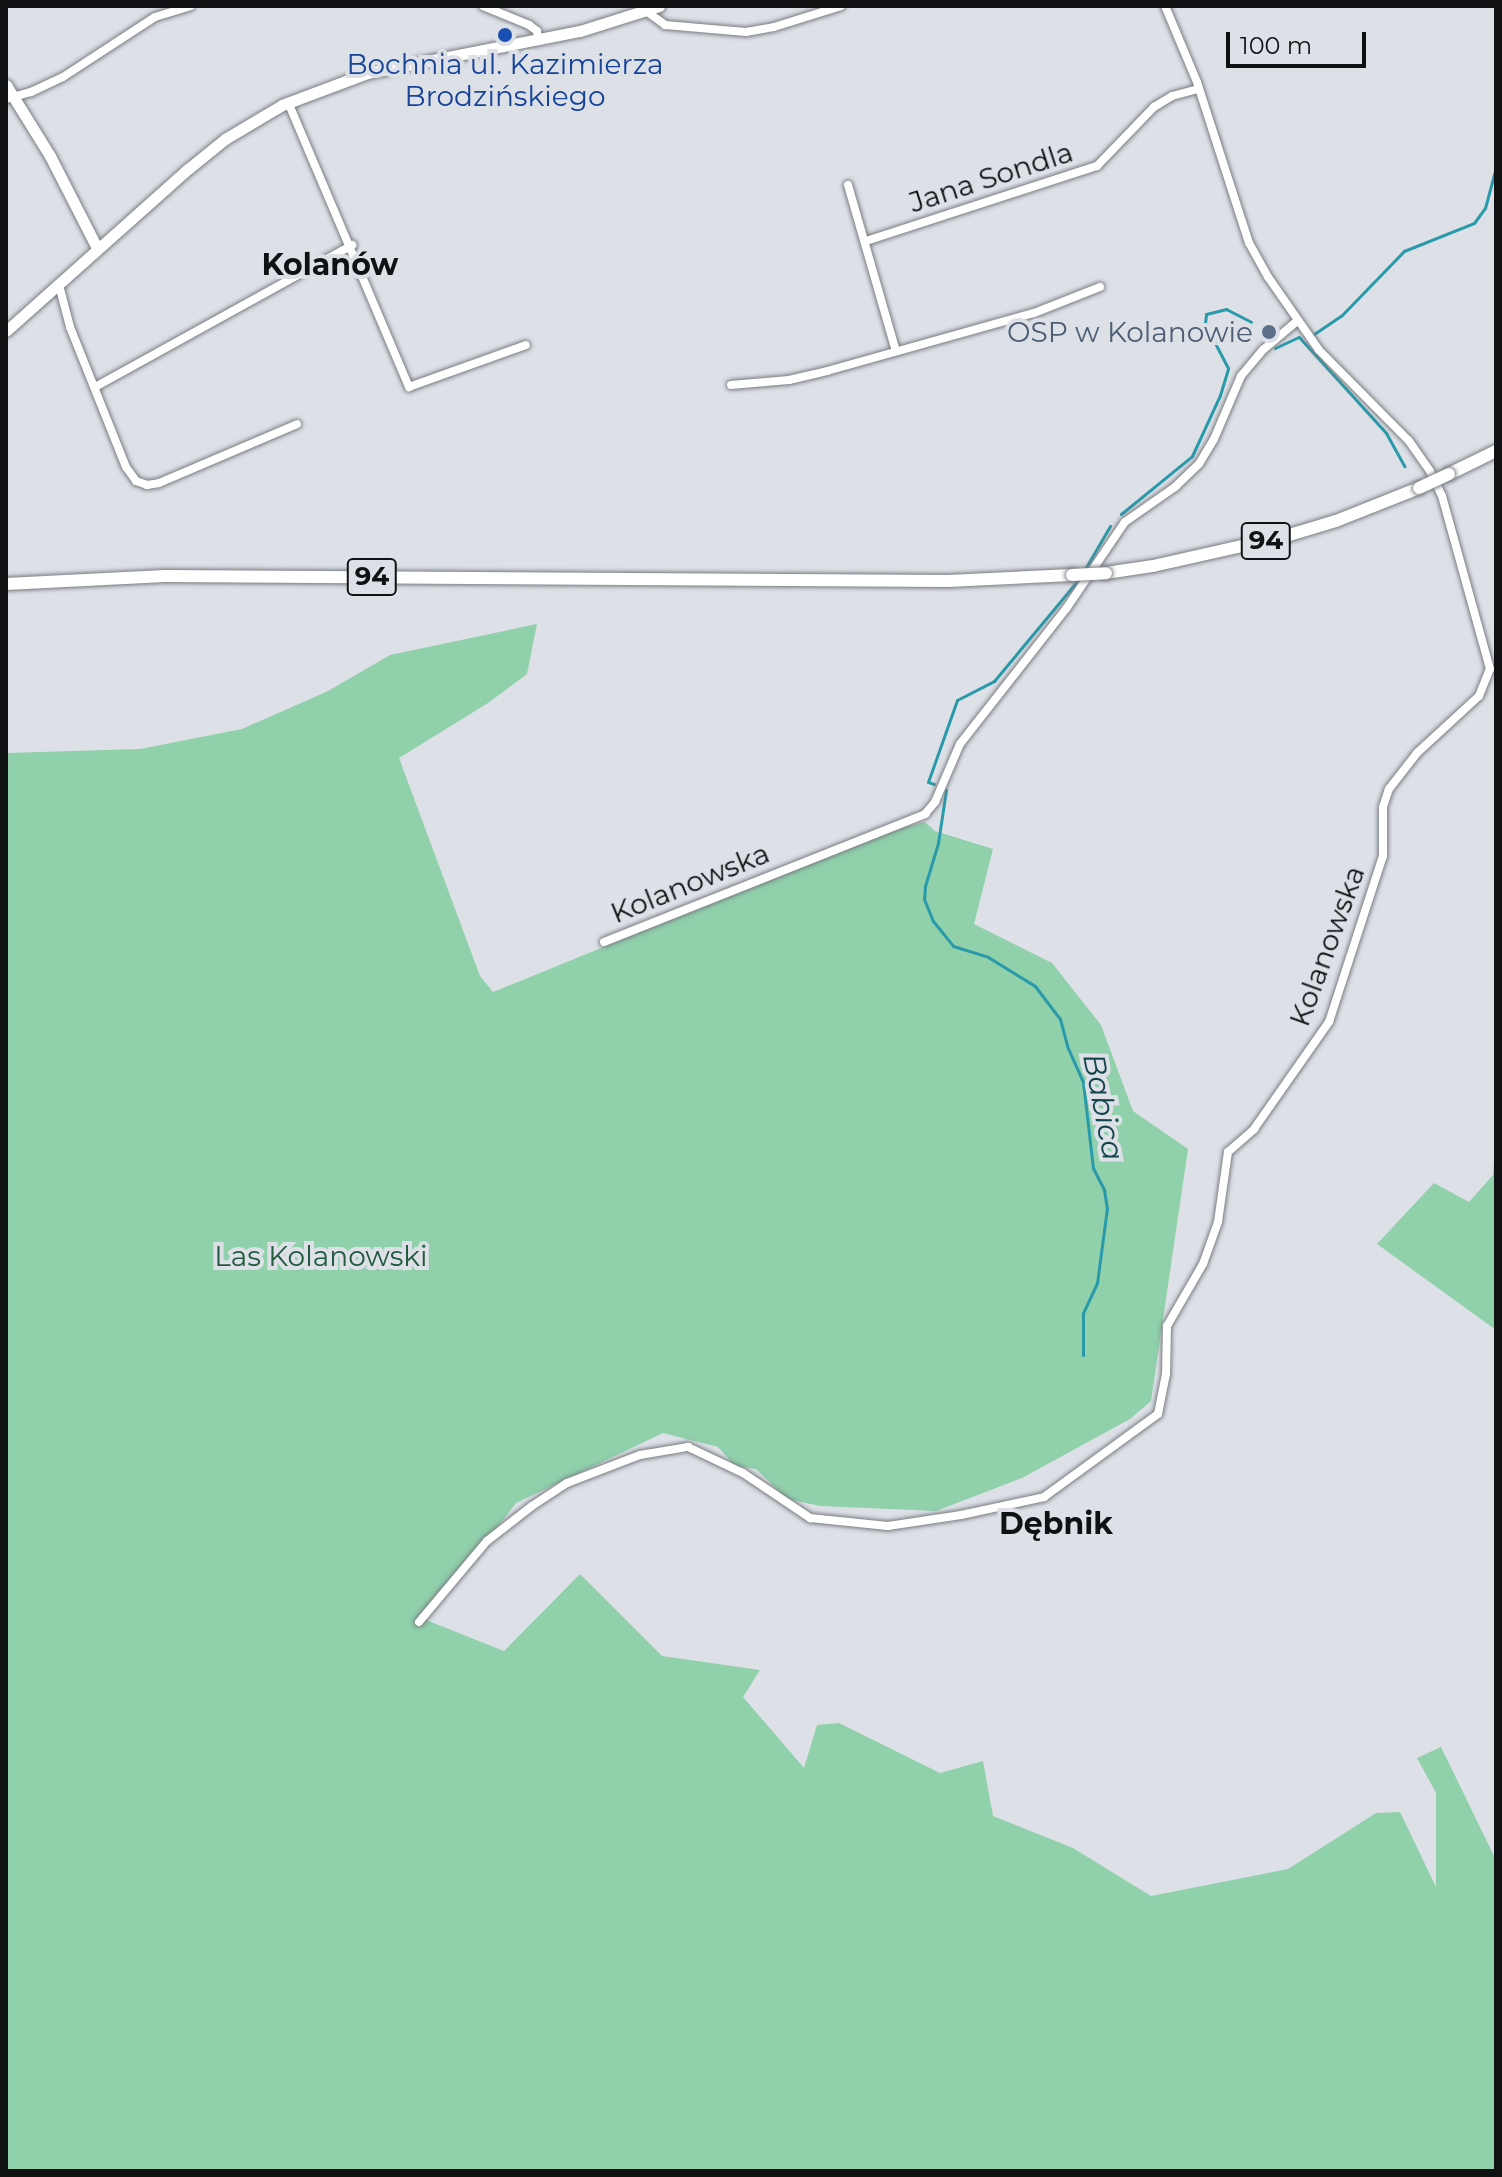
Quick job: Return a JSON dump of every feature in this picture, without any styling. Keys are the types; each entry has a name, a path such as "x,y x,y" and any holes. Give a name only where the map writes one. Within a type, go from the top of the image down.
{"main road":[{"path":"6,331 97,248 225,139 288,102 367,73 538,39 659,6"},
{"path":"6,85 10,98 97,248"},
{"name":"94","path":"6,584 165,576 948,581 1106,573 1153,566 1286,536 1419,488 1496,451"}],"street":[{"path":"155,6 155,17"},
{"path":"10,98 63,77 155,17 190,6"},
{"path":"483,6 529,25 537,31 538,39"},
{"path":"646,11 665,25 746,32 774,27 841,6"},
{"name":"Kolanowska","path":"419,1622 487,1541 532,1506 567,1483 640,1455 688,1447 743,1473 810,1518 888,1526 961,1515 1044,1497 1158,1414 1166,1374 1167,1326 1203,1264 1218,1222 1228,1152 1254,1129 1329,1022 1383,856 1383,807 1389,789 1417,753 1479,696 1490,669 1442,496 1430,471 1408,440 1351,386 1296,322 1249,243 1199,89 1165,6"},
{"name":"Jana Sondla","path":"866,241 1097,166 1154,107 1172,96 1199,89"},
{"path":"288,102 352,245 409,387 526,345"},
{"path":"848,185 896,351"},
{"path":"95,387 352,245"},
{"path":"59,285 70,327 126,467 136,481 147,485 297,424"},
{"path":"731,385 789,380 1034,313 1100,287"},
{"name":"Kolanowska","path":"604,942 925,814 935,802 960,744 1066,609 1125,522 1175,487 1199,464 1241,376 1264,349 1296,322"}],"green space":[{"name":"Las Kolanowski","path":"537,624 527,674 488,703 399,758 480,976 493,992 885,832 925,822 935,831 993,849 974,924 1052,963 1101,1025 1133,1111 1188,1149 1151,1401 1130,1419 1022,1478 936,1511 820,1506 787,1499 756,1469 735,1466 718,1447 663,1433 516,1503 426,1620 504,1651 580,1574 662,1656 760,1670 743,1697 804,1768 817,1725 839,1723 940,1773 983,1761 993,1816 1073,1848 1151,1896 1288,1869 1376,1813 1400,1812 1436,1887 1436,1793 1417,1758 1441,1747 1496,1860 1496,2171 6,2171 6,753 140,749 242,729 328,691 390,655"},
{"path":"1496,1132 1496,1330 1377,1244 1434,1183 1469,1202 1493,1175"}],"waterway":[{"name":"Babica","path":"1314,334 1341,316 1404,251 1474,223 1485,208 1496,167"},
{"name":"Babica","path":"1121,514 1192,456 1220,395 1228,368 1205,324 1206,314 1226,309 1251,322"},
{"path":"1275,348 1299,337 1386,433 1404,466"},
{"name":"Babica","path":"1085,569 1110,526"},
{"name":"Babica","path":"934,784 928,782 957,700 994,681 1079,579"},
{"name":"Babica","path":"946,790 938,843 925,886 924,899 933,921 953,946 988,957 1035,986 1060,1019 1067,1046 1083,1082 1093,1168 1104,1190 1107,1208 1097,1283 1083,1313 1083,1355"}],"place":[{"name":"Bochnia ul. Kazimierza Brodzińskiego","path":"505,35"},
{"name":"OSP w Kolanowie","path":"1269,332"}],"district":[{"name":"Kolanów","path":"330,265"},
{"name":"Dębnik","path":"1056,1524"}]}
